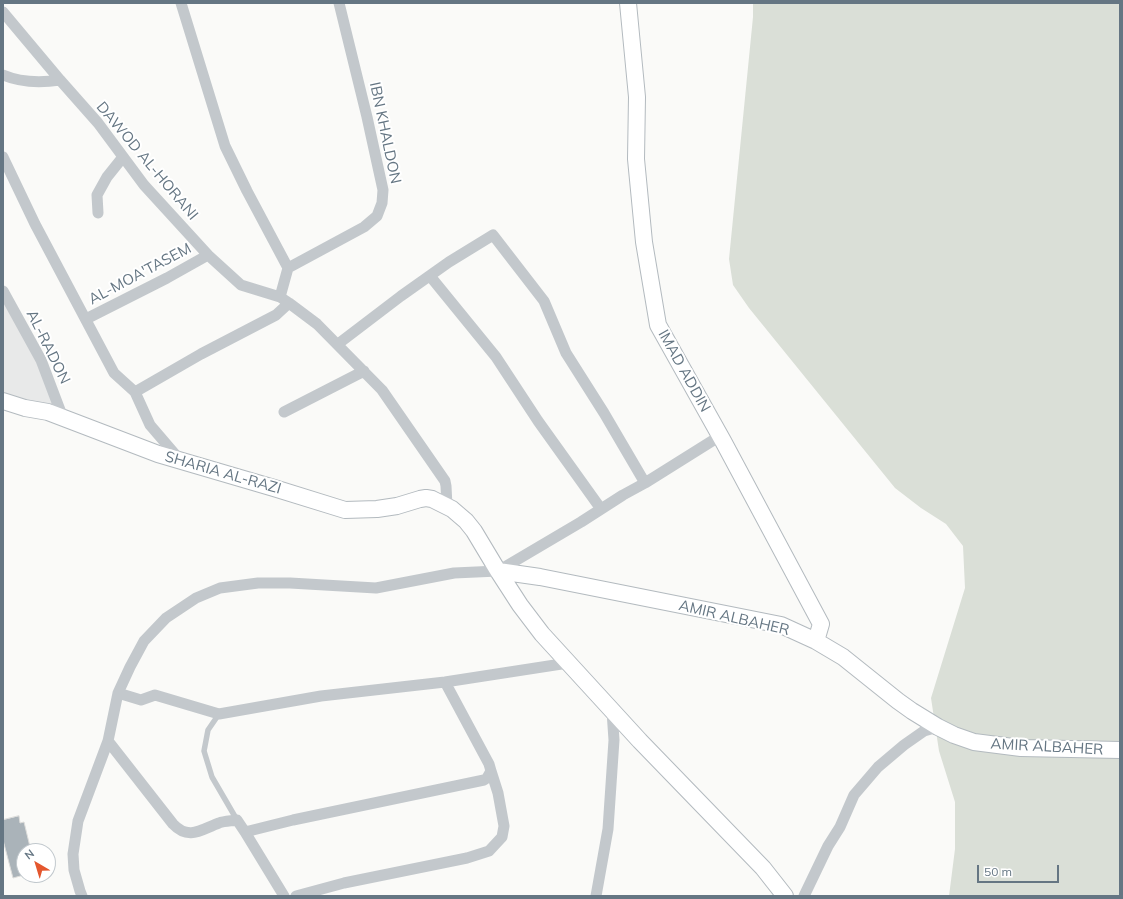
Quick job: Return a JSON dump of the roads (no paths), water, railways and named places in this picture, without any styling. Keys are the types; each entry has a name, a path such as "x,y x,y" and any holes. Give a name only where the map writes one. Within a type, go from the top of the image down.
{"street":[{"path":"135,392 202,354 276,315 284,300 288,268 225,146 181,3"},
{"name":"IBN KHALDON","path":"288,268 364,227 377,216 382,203 383,190 339,3"},
{"name":"IMAD ADDIN","path":"628,3 637,97 636,159 644,242 658,325 720,436 820,624 816,641"},
{"name":"DAWOD AL-HORANI","path":"3,12 98,123 144,185 208,256 241,285 284,300 318,324 382,390 444,480 446,484 447,506"},
{"path":"3,75 20,81 31,82 60,80"},
{"path":"3,157 35,224 114,373 135,392 150,425 182,462"},
{"path":"98,212 97,195 107,177 123,158"},
{"path":"338,344 449,262 493,236 544,301 566,353 604,413 645,483"},
{"name":"AL-MOA'TASEM","path":"86,319 208,256"},
{"path":"430,276 496,357 538,421 601,509"},
{"name":"AL-RADON","path":"3,291 41,360 63,418"},
{"path":"284,412 364,371"},
{"name":"SHARIA AL-RAZI","path":"3,401 25,408 48,412 113,436 143,449 182,462 345,510 377,509 397,506 426,498 432,499 447,506"},
{"path":"82,896 74,870 73,854 78,821 108,741 118,693 144,641 166,618 196,598 220,588 258,583 290,582 376,588 454,573 498,571 720,436"},
{"path":"447,506 457,513 470,526 520,605 542,634 640,741 763,868 786,896"},
{"name":"AMIR ALBAHER","path":"498,571 540,577 781,625 816,641 843,657 898,701 938,727 954,735 974,742 1021,748 1120,750"},
{"path":"118,693 141,700 155,695 219,714 321,696 444,682 568,663"},
{"path":"296,896 344,883 467,858 489,851 502,837 504,826 498,793 489,764 444,682"},
{"path":"596,896 608,829 614,740 612,711"},
{"path":"804,896 828,846 840,827 854,795 878,767 904,745 924,731 938,727"},
{"path":"108,741 173,824 179,829 196,833 220,822 237,820 246,832 284,896"},
{"path":"246,832 293,820 481,781 487,778 491,771"}],"lane":[{"path":"219,714 208,730 204,751 212,778 237,820"}]}
